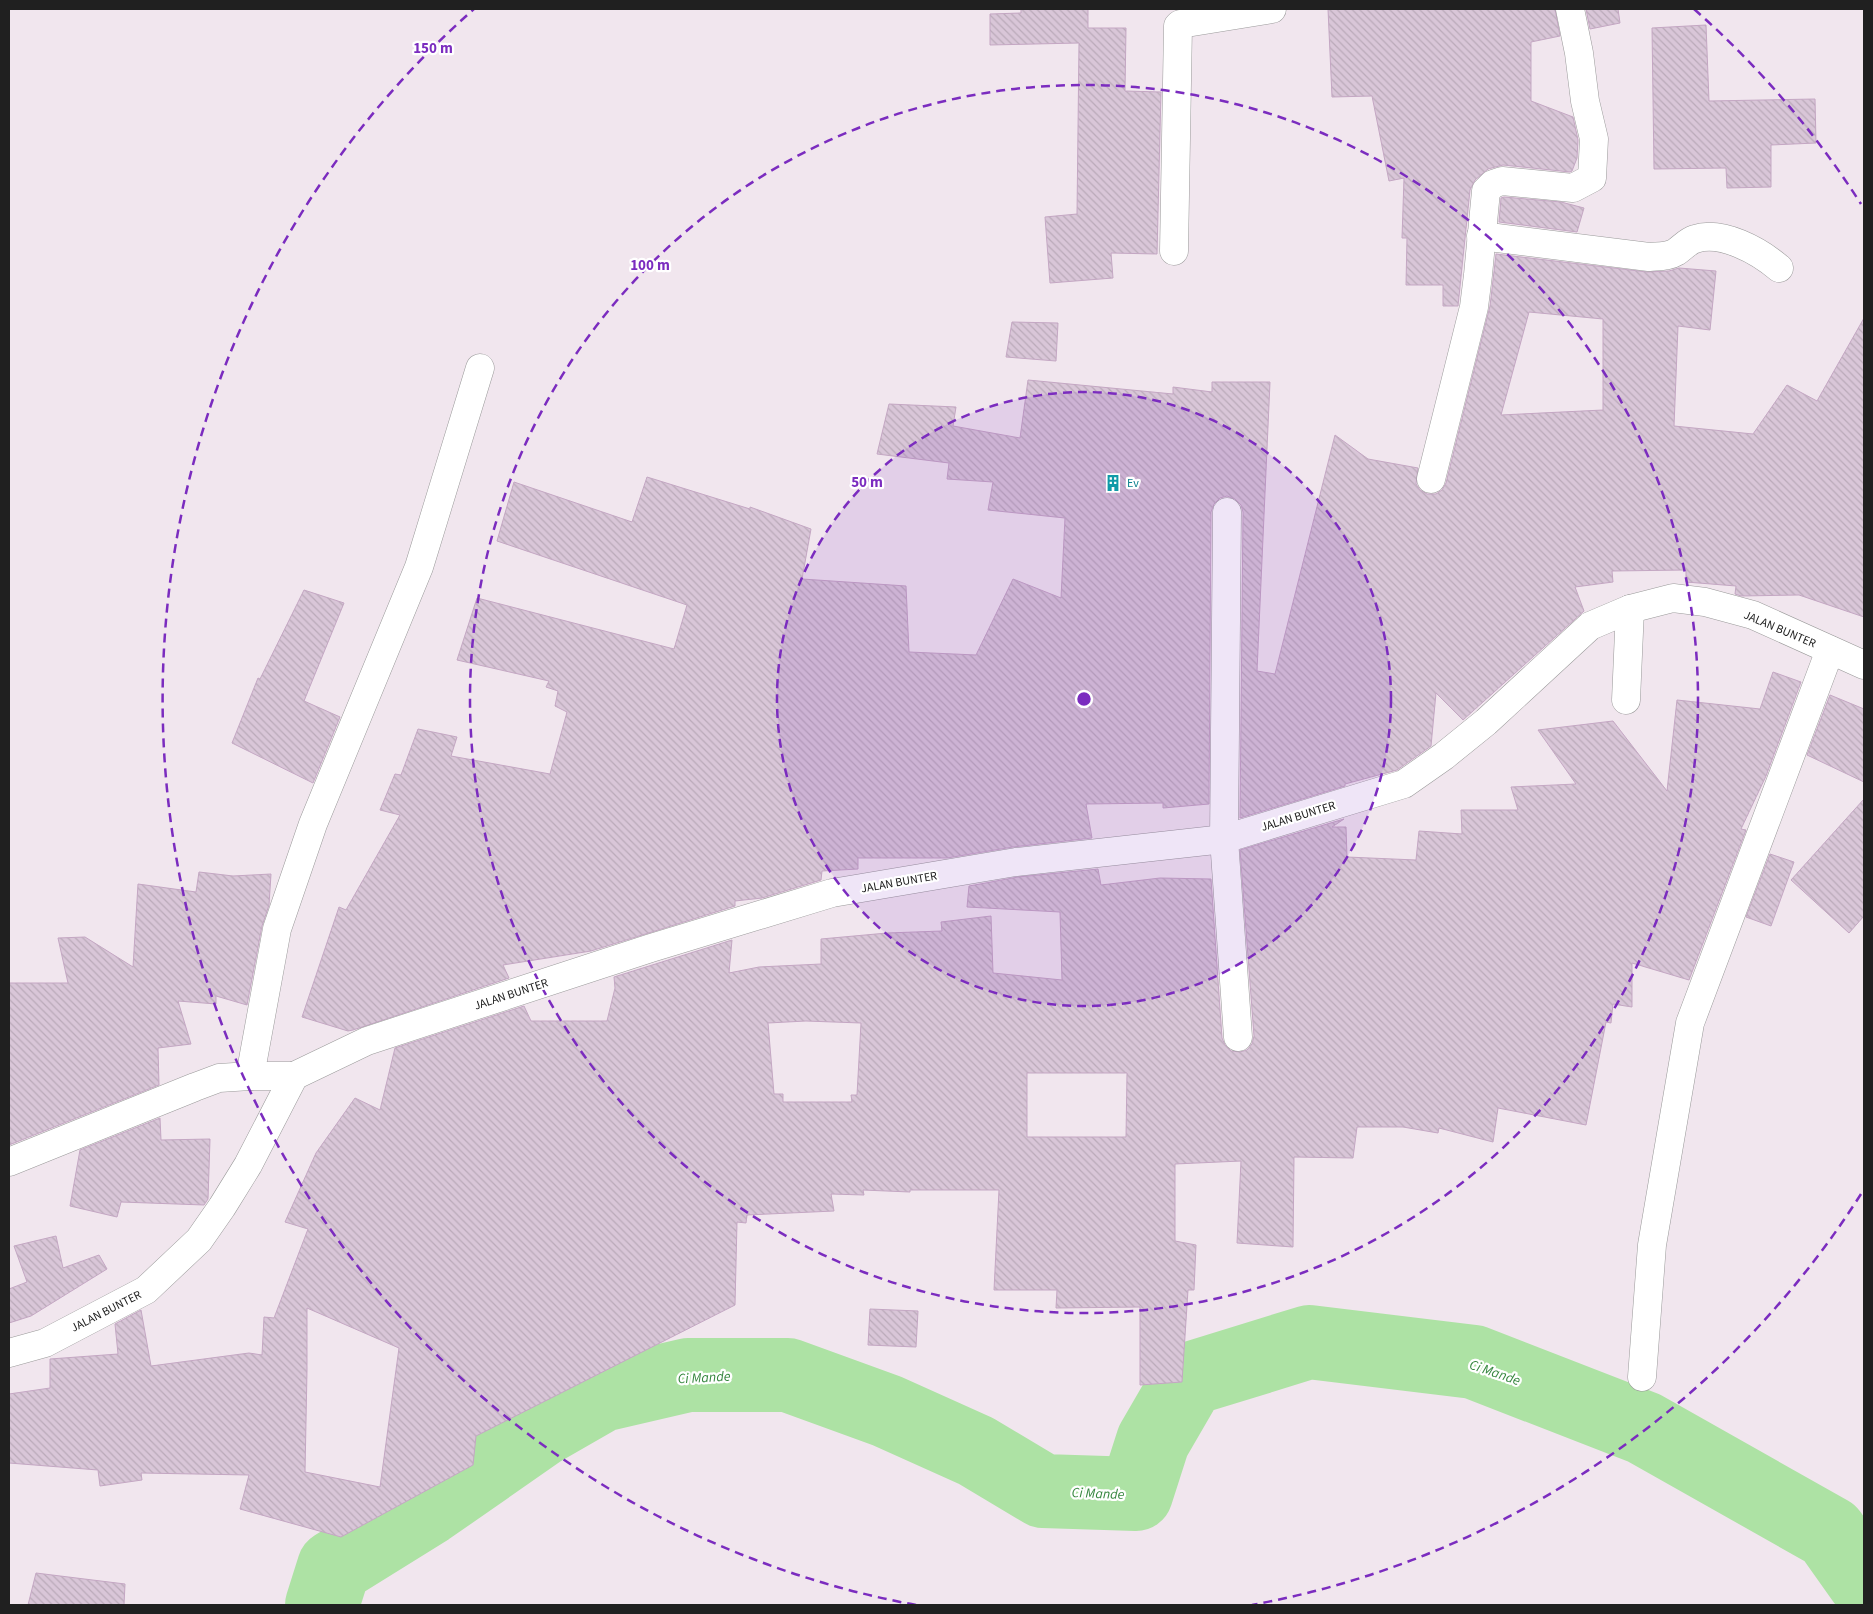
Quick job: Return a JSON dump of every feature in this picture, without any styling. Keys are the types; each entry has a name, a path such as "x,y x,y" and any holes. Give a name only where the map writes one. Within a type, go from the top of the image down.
{"street":[{"path":"1174,251 1178,26 1180,24 1228,15 1272,9"},
{"path":"1431,479 1474,307 1486,191 1493,184 1502,181 1573,188 1592,178 1594,139 1570,9"},
{"path":"1481,236 1649,257 1674,254 1694,239 1711,237 1744,244 1779,268"},
{"path":"250,1076 278,929 313,824 419,567 480,368"},
{"path":"1227,512 1224,839 1238,1037"},
{"name":"JALAN BUNTER","path":"9,1353 45,1342 146,1290 199,1240 248,1165 294,1076 367,1041 651,948 832,893 1016,862 1224,839 1404,784 1444,756 1486,722 1590,626 1630,609 1673,598 1705,602 1753,615 1864,665"},
{"path":"1626,700 1630,609"},
{"path":"1642,1377 1652,1246 1690,1023 1830,650"},
{"path":"9,1162 219,1078 294,1076"}],"building":[{"path":"1021,9 1088,9 1088,28 1126,28 1125,91 1161,92 1157,254 1111,253 1113,278 1050,283 1045,217 1077,214 1079,43 990,45 990,14 1021,13"},
{"path":"1328,9 1555,9 1560,36 1531,42 1531,101 1573,117 1578,140 1577,158 1570,172 1503,165 1488,169 1475,180 1470,190 1458,306 1443,306 1443,285 1406,285 1407,238 1402,238 1404,178 1389,181 1372,96 1332,97"},
{"path":"1586,9 1618,9 1620,23 1590,29"},
{"path":"1706,25 1709,101 1815,99 1816,143 1771,145 1771,187 1727,188 1726,168 1654,169 1652,28"},
{"path":"1501,198 1561,202 1584,208 1577,232 1499,222"},
{"path":"1496,254 1647,272 1669,271 1679,268 1716,271 1710,330 1678,326 1674,426 1753,434 1787,385 1817,401 1864,318 1864,617 1799,595 1741,596 1735,594 1736,586 1686,582 1686,570 1612,571 1613,582 1575,587 1584,611 1463,720 1436,693 1431,746 1397,770 1345,784 1345,786 1240,818 1243,512 1241,505 1235,499 1227,496 1220,498 1214,504 1211,512 1209,804 1163,808 1163,803 1086,804 1092,838 1013,847 947,858 858,858 858,869 822,871 821,880 762,898 735,901 735,906 591,951 503,965 509,978 353,1030 348,1031 302,1017 339,907 346,910 400,815 380,810 395,774 401,775 418,729 457,737 451,756 550,774 567,712 555,706 558,691 546,687 549,681 457,660 477,598 674,649 687,605 497,541 514,482 632,522 647,477 750,509 750,507 811,529 802,579 906,586 909,652 976,655 1013,579 1061,598 1065,518 988,510 993,482 947,479 949,463 877,454 889,404 956,407 953,426 1020,438 1028,380 1173,394 1173,387 1212,392 1212,382 1270,382 1257,671 1275,674 1335,435 1368,459 1418,468 1416,484 1420,490 1427,494 1436,494 1442,490 1446,483 1490,306","holes":["1529,312 1603,319 1603,410 1501,415"]},
{"path":"1012,322 1058,323 1056,361 1006,357"},
{"path":"304,590 344,603 304,701 340,717 313,783 232,743 258,678 260,679"},
{"path":"1773,672 1801,682 1766,776 1741,829 1746,830 1689,980 1632,963 1632,1007 1613,1004 1611,1023 1606,1022 1586,1125 1498,1108 1493,1142 1439,1128 1438,1133 1403,1127 1357,1127 1353,1158 1294,1157 1293,1247 1237,1243 1241,1161 1175,1164 1175,1241 1196,1245 1194,1290 1188,1290 1182,1382 1140,1385 1140,1307 1056,1308 1057,1290 994,1290 999,1190 910,1190 910,1192 863,1190 864,1195 831,1194 834,1211 747,1215 746,1223 737,1222 735,1305 476,1436 473,1465 341,1537 240,1509 249,1475 141,1473 142,1480 100,1486 98,1470 9,1463 9,1394 50,1388 50,1359 118,1354 115,1324 141,1310 151,1366 249,1353 262,1355 264,1317 274,1318 308,1229 285,1222 316,1153 355,1098 380,1110 395,1048 524,1006 531,1021 607,1021 615,988 614,977 732,940 729,973 759,967 821,964 821,939 887,933 942,931 941,922 991,916 993,973 1062,980 1060,912 967,907 969,886 1018,877 1098,869 1101,885 1160,878 1211,879 1222,1038 1225,1045 1231,1051 1240,1052 1247,1050 1252,1044 1254,1036 1240,850 1344,819 1332,827 1346,827 1347,857 1416,860 1419,831 1462,834 1461,810 1518,810 1511,787 1576,784 1538,730 1613,721 1667,791 1677,700 1760,709","holes":["806,1021 861,1023 857,1095 851,1095 852,1102 783,1102 783,1094 774,1094 768,1023","1027,1073 1127,1073 1126,1137 1027,1137","307,1308 399,1348 380,1487 305,1472"]},
{"path":"1830,695 1864,709 1864,782 1807,755"},
{"path":"1864,799 1864,916 1849,933 1791,880"},
{"path":"1770,854 1794,862 1771,926 1746,917"},
{"path":"199,872 233,876 271,874 269,905 262,926 247,1005 216,996 216,1004 178,1001 191,1044 158,1048 159,1085 9,1145 9,983 68,983 58,938 85,937 133,967 138,884 196,892"},
{"path":"160,1118 161,1140 210,1139 208,1199 204,1205 121,1202 117,1217 70,1206 80,1150"},
{"path":"56,1236 63,1268 99,1255 107,1269 31,1316 9,1323 9,1289 27,1282 14,1246"},
{"path":"870,1309 918,1311 916,1347 868,1345"},
{"path":"36,1573 125,1584 124,1605 28,1605"}],"waterway":[{"name":"Ci Mande","path":"322,1605 334,1567 429,1508 541,1430 602,1395 688,1375 788,1375 887,1411 976,1451 1043,1491 1136,1494 1153,1441 1189,1379 1309,1342 1474,1362 1644,1428 1830,1533 1864,1581"}],"place":[{"name":"Ev","path":"1113,483"}]}
